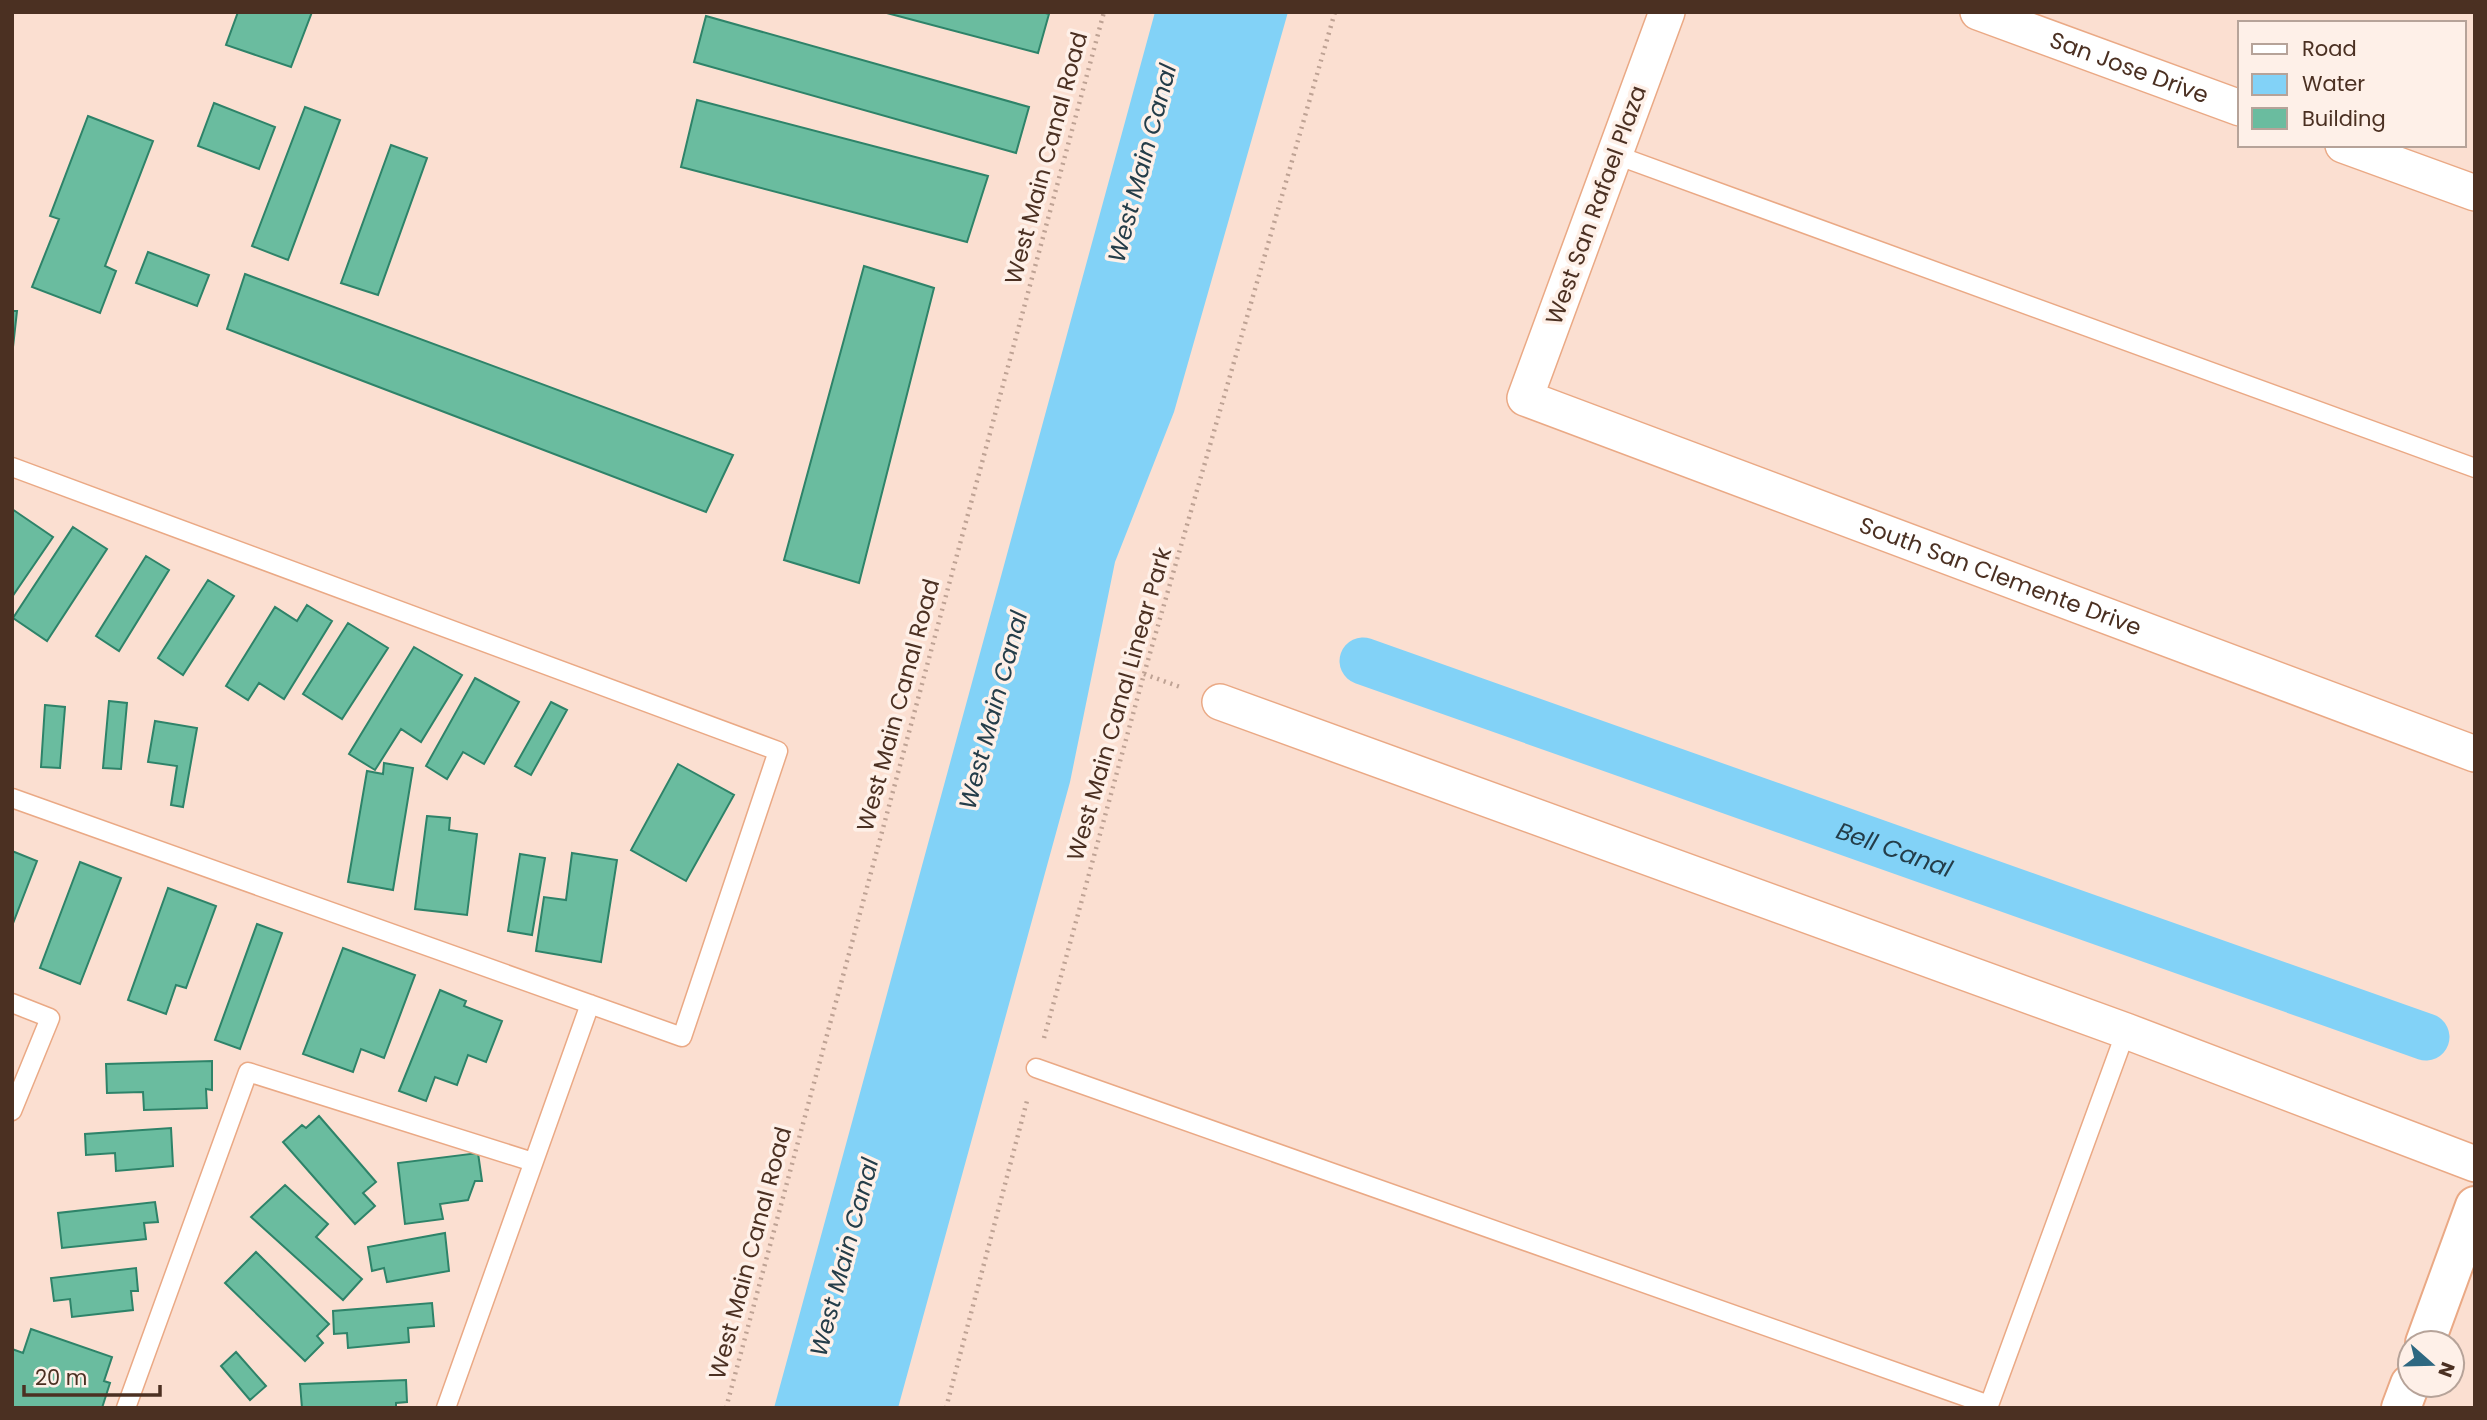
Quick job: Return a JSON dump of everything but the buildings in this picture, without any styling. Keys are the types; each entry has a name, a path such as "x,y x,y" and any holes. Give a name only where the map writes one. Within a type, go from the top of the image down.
{"main road":[{"path":"2430,1329 2475,1206"}],"street":[{"name":"West San Rafael Plaza","path":"1525,398 1667,12"},
{"name":"San Jose Drive","path":"1978,12 2238,107"},
{"path":"2348,147 2475,193"},
{"name":"South San Clemente Drive","path":"1525,398 2475,754"},
{"path":"1220,702 2126,1031 2475,1164"}],"lane":[{"path":"1616,155 2475,468"},
{"path":"12,467 778,751 682,1037 12,798"},
{"path":"12,1003 50,1018 12,1111"},
{"path":"446,1408 590,1004"},
{"path":"1036,1068 1989,1406 2126,1031"},
{"path":"127,1408 248,1072 534,1163"}],"path":[{"name":"West Main Canal Road","path":"726,1408 1104,12"},
{"name":"West Main Canal Linear Park","path":"946,1408 1144,674 1335,12"}],"water":[{"name":"West Main Canal","path":"1155,12 1288,12 1174,412 1115,562 1070,782 898,1408 774,1408"}],"waterway":[{"name":"Bell Canal","path":"1363,661 2426,1037"}]}
